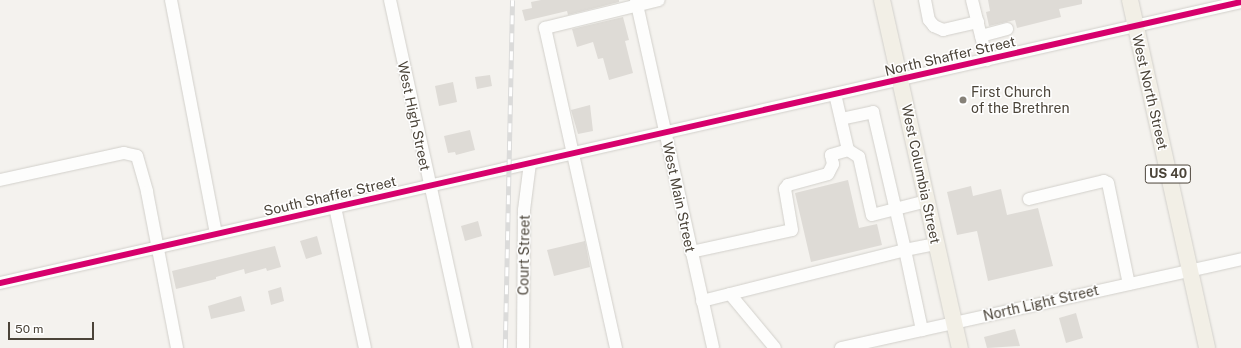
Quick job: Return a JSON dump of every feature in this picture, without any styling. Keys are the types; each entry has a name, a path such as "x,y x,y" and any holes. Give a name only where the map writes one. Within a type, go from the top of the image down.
{"main road":[{"name":"West Columbia Street","path":"882,0 960,348"},
{"name":"West North Street","path":"1130,0 1207,348"}],"street":[{"path":"171,0 216,234"},
{"name":"West High Street","path":"390,0 429,186 466,348"},
{"path":"616,348 545,28 637,3 658,0"},
{"path":"925,0 929,20 934,26 943,30 978,22"},
{"path":"972,0 987,60"},
{"name":"North Shaffer Street","path":"665,133 1241,2"},
{"name":"West Main Street","path":"637,3 713,348"},
{"path":"981,36 1007,29"},
{"path":"835,94 848,150 859,157 872,215 927,202"},
{"path":"841,119 873,112 922,330"},
{"name":"South Shaffer Street","path":"0,283 665,133"},
{"path":"691,252 792,230 784,189 788,184 828,174 833,164 831,155 848,150"},
{"path":"0,180 132,153 137,156 140,163 158,247 177,348"},
{"name":"Court Street","path":"523,348 524,210 530,163"},
{"path":"1029,199 1104,181 1108,183 1129,284"},
{"path":"335,208 366,348"},
{"path":"702,301 905,250 937,244"},
{"name":"North Light Street","path":"841,348 1241,259"},
{"path":"730,294 775,348"}],"building":[{"path":"541,0 619,0 619,2 568,15 567,11 525,21 522,10 532,8 531,2"},
{"path":"988,0 1082,0 1082,4 1059,9 1061,17 1017,28 1015,20 989,26 986,12 990,11"},
{"path":"623,17 629,40 625,41 633,73 609,80 603,58 598,59 593,42 577,47 572,29"},
{"path":"490,75 492,86 477,89 475,77"},
{"path":"453,82 457,102 439,106 435,86"},
{"path":"590,105 593,131 578,134 571,110"},
{"path":"470,130 475,150 456,155 455,152 448,153 444,136"},
{"path":"848,180 859,228 877,224 882,245 811,262 795,193"},
{"path":"971,186 973,196 1001,189 1007,215 1038,208 1053,266 988,281 977,231 957,235 947,192"},
{"path":"478,221 482,236 465,241 461,226"},
{"path":"317,236 322,254 306,259 300,241"},
{"path":"585,241 590,267 554,276 547,250"},
{"path":"275,246 281,267 267,271 266,268 245,274 244,269 216,277 216,279 176,289 172,271"},
{"path":"281,287 284,301 271,305 268,291"},
{"path":"241,296 245,311 211,319 208,306"},
{"path":"1076,313 1083,338 1066,343 1059,318"},
{"path":"1015,329 1020,346 987,348 984,337"}],"railway":[{"path":"505,348 512,0"}],"cycle path":[{"path":"0,283 1241,2"}],"place":[{"name":"First Church of the Brethren","path":"963,100"}]}
